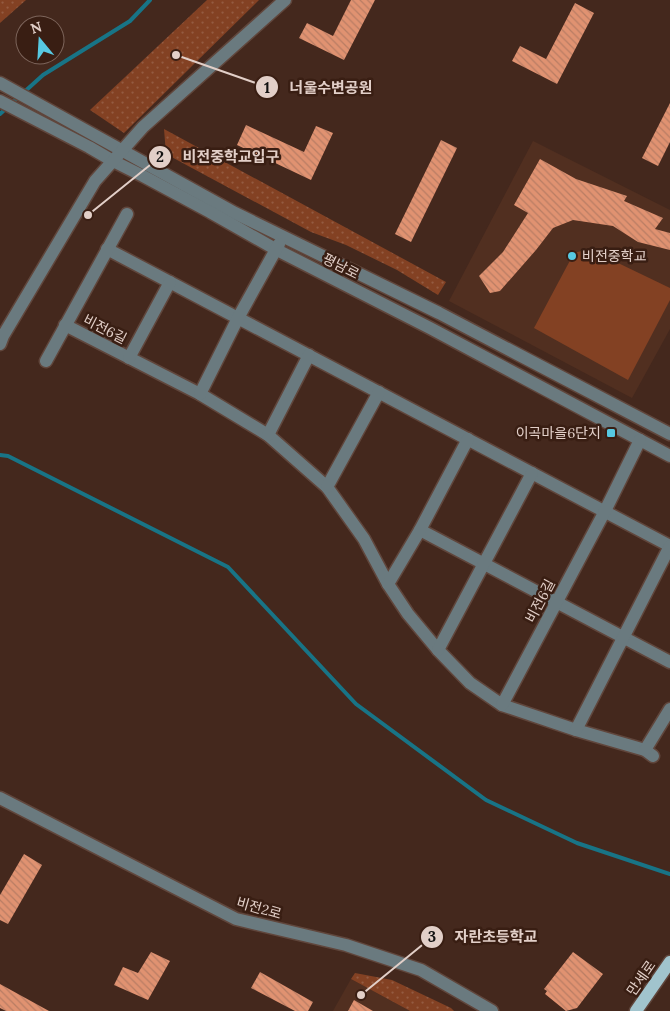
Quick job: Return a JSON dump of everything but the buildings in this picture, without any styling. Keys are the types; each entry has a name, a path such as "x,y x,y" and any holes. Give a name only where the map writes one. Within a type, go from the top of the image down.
{"main road":[{"name":"만세로","path":"636,1011 670,962"}],"street":[{"path":"0,344 96,181 143,127 285,0"},
{"path":"0,83 235,212 439,313 670,434"},
{"name":"평남로","path":"0,101 210,212 277,250 430,328 670,456"},
{"name":"비전6길","path":"127,214 65,326 200,394 268,435 327,488 364,539 388,584 408,614 438,650 470,683 502,705 649,753 670,708"},
{"path":"200,394 238,318 283,236"},
{"path":"107,249 670,546 576,730"},
{"path":"129,358 170,282"},
{"path":"46,361 65,326"},
{"path":"268,435 309,355"},
{"path":"327,488 379,392"},
{"path":"388,584 420,530 468,439"},
{"name":"비전6길","path":"502,705 605,511 640,440"},
{"path":"438,650 532,473"},
{"path":"420,530 670,662"},
{"name":"비전2로","path":"0,798 236,919 346,945 421,970 492,1011"}],"shaded area":[{"path":"0,0 26,0 0,23"},
{"path":"207,0 259,0 124,133 90,110"},
{"path":"164,129 446,282 438,295 397,270 346,245 311,232 166,154"},
{"name":"비전중학교","path":"533,141 670,210 670,329 632,398 449,301"},
{"path":"589,249 670,288 670,300 628,380 534,328 574,253"},
{"path":"355,973 392,980 454,1011 410,1011 351,979"},
{"path":"351,979 410,1011 333,1011"}],"waterway":[{"path":"0,114 43,75 130,21 150,0"},
{"path":"0,455 8,456 228,567 356,704 486,800 577,843 670,874"}],"place":[{"name":"너울수변공원","path":"176,55"},
{"name":"비전중학교입구","path":"88,215"},
{"name":"비전중학교","path":"572,256"},
{"name":"이곡마을6단지","path":"611,433"},
{"name":"자란초등학교","path":"361,995"}]}
